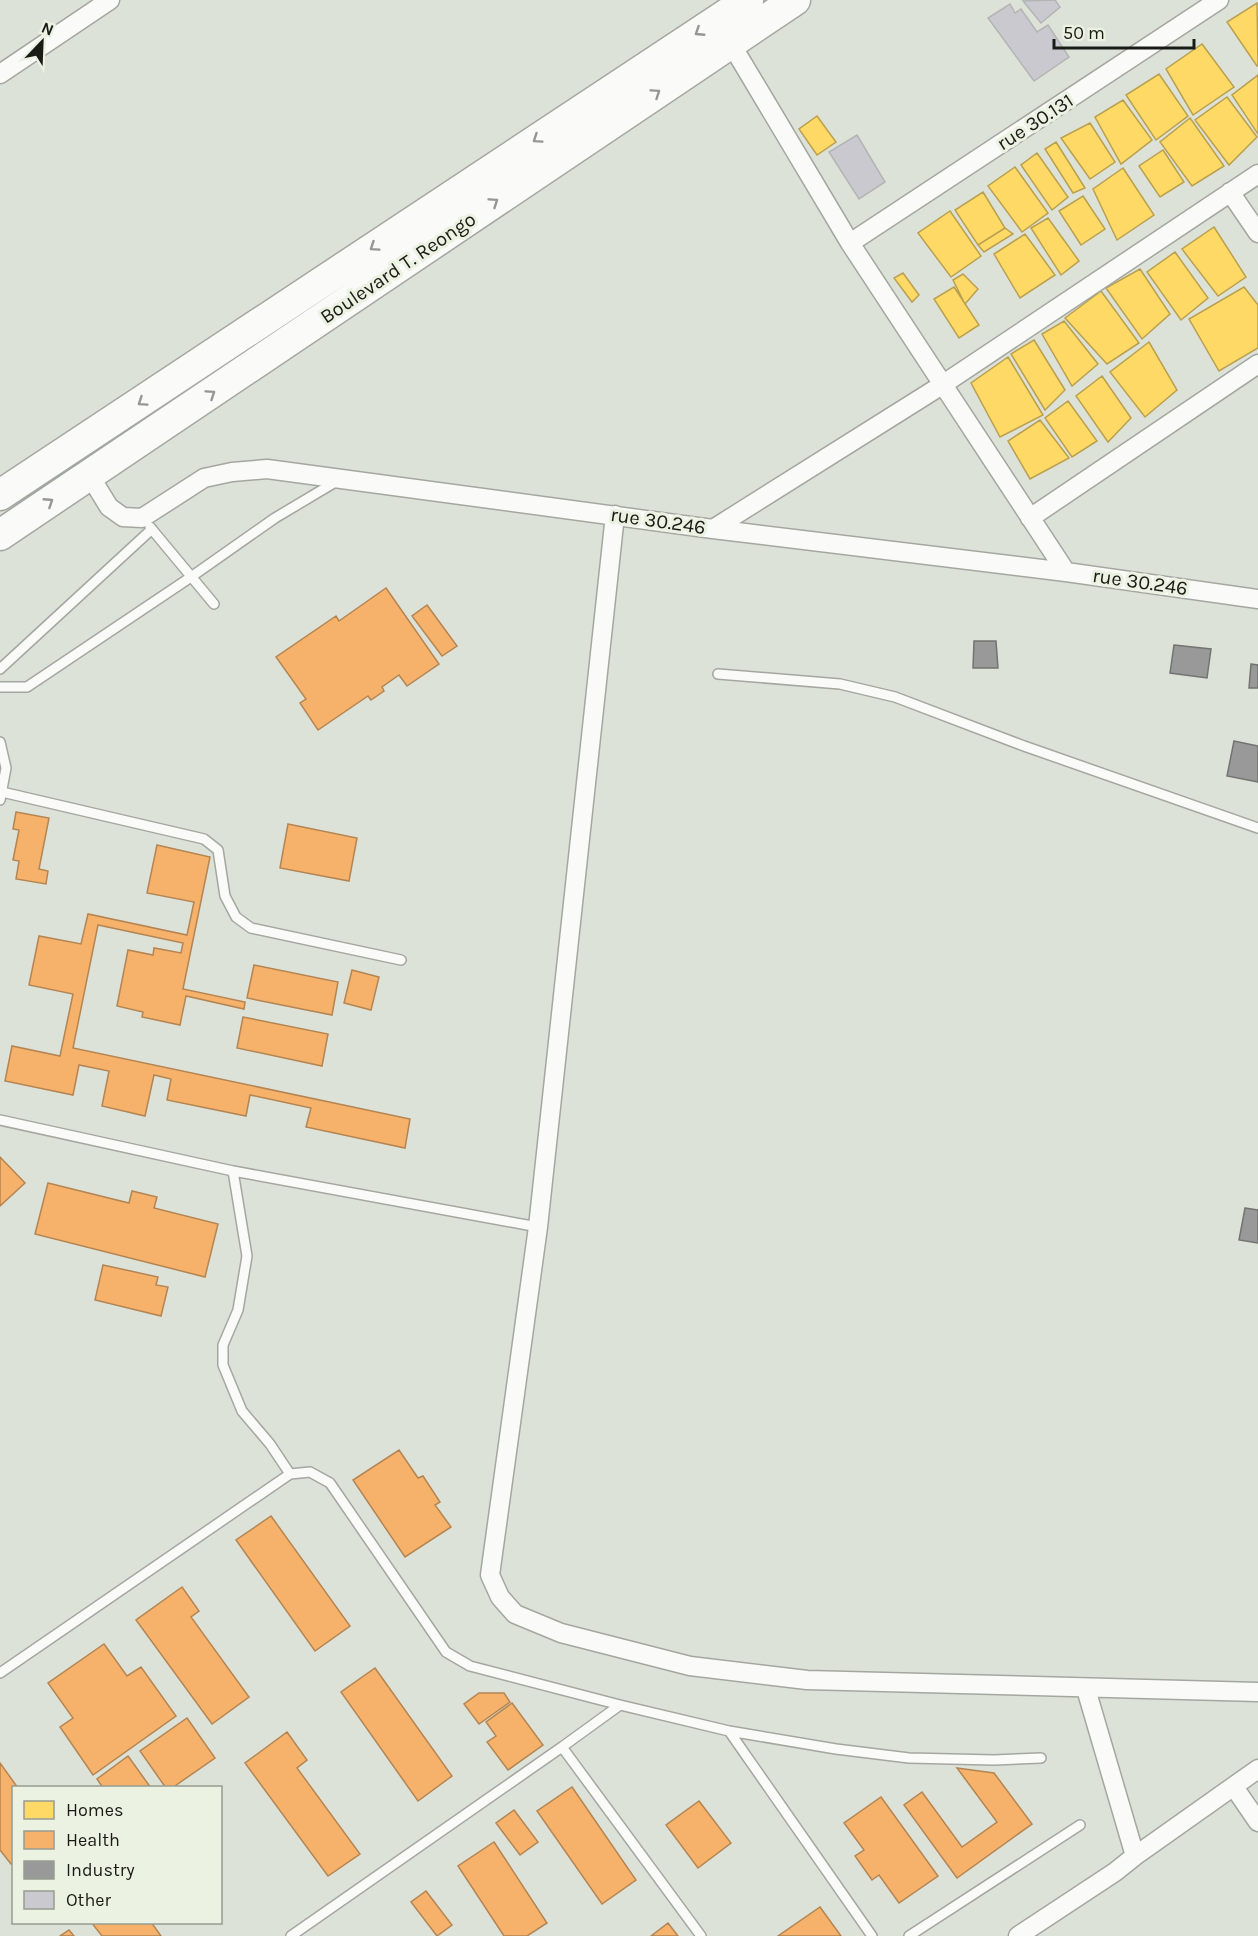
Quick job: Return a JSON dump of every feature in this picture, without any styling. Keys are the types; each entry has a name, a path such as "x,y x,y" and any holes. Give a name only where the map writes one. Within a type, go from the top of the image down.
{"main road":[{"name":"Boulevard T. Reongo","path":"0,495 748,0"},
{"name":"Boulevard T. Reongo","path":"0,534 90,476 795,0"}],"street":[{"path":"0,74 110,0"},
{"name":"rue 30.131","path":"850,243 1219,0"},
{"path":"730,42 850,243 1066,572"},
{"path":"712,529 942,385 1258,174"},
{"path":"1230,192 1258,233"},
{"path":"1030,518 1258,364"},
{"name":"rue 30.246","path":"147,524 204,478 232,472 267,469 1258,599"},
{"path":"90,476 109,507 123,517 147,524"},
{"path":"615,515 538,1227 490,1575 500,1597 514,1614 561,1633 690,1666 807,1680 1258,1692"},
{"path":"1086,1689 1135,1856"},
{"path":"1018,1936 1115,1872 1258,1769"},
{"path":"1234,1786 1258,1822"}],"lane":[{"path":"0,687 27,687 275,518 341,479"},
{"path":"0,669 147,524 214,604"},
{"path":"718,674 840,684 895,697 1035,750 1258,828"},
{"path":"0,742 6,768 1,796 204,839 218,850 225,896 236,918 251,928 401,960"},
{"path":"0,1120 233,1171 538,1227"},
{"path":"233,1171 247,1256 238,1310 223,1345 223,1365 242,1411 270,1444 290,1474"},
{"path":"0,1673 290,1474 310,1472 330,1483 446,1652 470,1666 620,1706 729,1731 836,1749 909,1758 994,1760 1041,1758"},
{"path":"291,1936 620,1706"},
{"path":"729,1731 872,1936"},
{"path":"562,1748 701,1936"},
{"path":"909,1936 1080,1826"}],"building: Homes":[{"path":"1257,3 1258,66 1227,22"},
{"path":"1202,44 1234,87 1193,115 1166,69"},
{"path":"1159,74 1188,116 1156,140 1126,95"},
{"path":"1258,75 1258,134 1232,95"},
{"path":"1227,97 1257,137 1229,165 1195,120"},
{"path":"1123,100 1152,140 1121,164 1095,117"},
{"path":"817,116 836,142 817,155 799,129"},
{"path":"1190,118 1224,166 1192,186 1160,142"},
{"path":"1090,123 1115,162 1090,179 1061,138"},
{"path":"1056,142 1085,188 1073,193 1045,149"},
{"path":"1163,150 1184,182 1160,197 1139,166"},
{"path":"1037,153 1068,197 1052,210 1021,165"},
{"path":"1015,167 1048,213 1022,232 988,186"},
{"path":"1123,168 1154,215 1117,240 1093,189"},
{"path":"983,192 1005,228 978,245 955,210"},
{"path":"1083,196 1105,229 1081,245 1059,211"},
{"path":"950,211 981,256 951,277 918,233"},
{"path":"1048,218 1079,261 1061,275 1031,228"},
{"path":"1214,227 1246,277 1218,296 1182,249"},
{"path":"1005,228 1013,234 984,252 978,245"},
{"path":"1025,234 1055,275 1020,298 994,254"},
{"path":"1175,252 1208,298 1181,320 1147,272"},
{"path":"1140,269 1170,314 1142,339 1106,288"},
{"path":"903,273 919,295 912,302 894,278"},
{"path":"963,274 978,289 965,304 953,280"},
{"path":"954,287 979,325 959,338 934,299"},
{"path":"1244,287 1258,305 1258,348 1219,371 1189,319"},
{"path":"1101,291 1139,343 1107,364 1065,318"},
{"path":"1064,321 1098,364 1072,386 1042,334"},
{"path":"1034,340 1065,390 1045,410 1011,354"},
{"path":"1149,342 1177,390 1145,417 1110,372"},
{"path":"1008,357 1043,415 1000,437 971,383"},
{"path":"1102,376 1131,418 1108,442 1076,396"},
{"path":"1068,401 1097,441 1072,457 1045,418"},
{"path":"1040,420 1069,458 1030,479 1008,441"}],"building: Health":[{"path":"386,588 439,664 407,686 399,675 382,687 384,691 371,700 368,696 318,730 300,703 306,699 276,657 336,616 339,621"},
{"path":"427,605 457,646 442,656 412,616"},
{"path":"16,812 49,818 39,869 48,871 46,884 16,879 19,861 13,860 19,830 13,829"},
{"path":"288,824 357,838 349,881 280,868"},
{"path":"157,845 210,857 183,989 245,1002 244,1009 186,996 180,1025 142,1017 143,1012 117,1006 128,950 153,955 154,948 181,953 183,943 98,925 73,1048 410,1119 405,1148 306,1127 311,1108 250,1095 246,1116 167,1100 171,1079 154,1075 145,1116 102,1106 109,1071 79,1065 73,1095 5,1081 12,1046 60,1056 73,994 29,985 39,936 81,944 88,914 187,935 194,902 147,893"},
{"path":"254,965 338,982 332,1015 247,998"},
{"path":"352,970 379,977 371,1010 344,1003"},
{"path":"243,1017 328,1034 322,1066 237,1048"},
{"path":"0,1157 25,1183 0,1206"},
{"path":"48,1183 129,1203 132,1191 157,1197 154,1208 218,1224 205,1277 35,1234"},
{"path":"103,1265 158,1277 156,1285 168,1287 161,1316 95,1300"},
{"path":"399,1450 418,1478 423,1476 440,1502 435,1505 451,1527 405,1557 353,1480"},
{"path":"271,1516 350,1626 315,1651 236,1540"},
{"path":"182,1587 199,1611 191,1617 249,1697 212,1724 136,1620"},
{"path":"104,1644 127,1676 141,1667 176,1716 93,1775 60,1727 73,1718 48,1683"},
{"path":"375,1668 452,1776 418,1801 341,1692"},
{"path":"479,1693 504,1693 510,1702 479,1724 464,1704"},
{"path":"512,1703 543,1745 508,1770 487,1742 496,1736 486,1722"},
{"path":"187,1718 215,1758 175,1786 165,1786 140,1751"},
{"path":"287,1732 307,1760 297,1768 360,1854 328,1876 245,1763"},
{"path":"128,1756 150,1786 102,1786 97,1779"},
{"path":"0,1763 17,1786 12,1786 12,1863 0,1850"},
{"path":"957,1768 994,1773 1032,1824 957,1878 904,1805 922,1792 962,1847 997,1822"},
{"path":"572,1787 636,1880 602,1904 537,1811"},
{"path":"881,1797 938,1876 899,1903 879,1875 872,1880 855,1856 864,1850 844,1823"},
{"path":"699,1801 731,1843 698,1868 666,1825"},
{"path":"514,1810 538,1842 520,1855 496,1823"},
{"path":"494,1842 547,1923 527,1936 504,1936 458,1866"},
{"path":"426,1891 452,1925 437,1936 411,1902"},
{"path":"820,1907 841,1936 778,1936"},
{"path":"668,1923 678,1936 651,1936"},
{"path":"93,1924 152,1924 161,1936 102,1936"},
{"path":"69,1930 74,1936 60,1936"}],"building: Industry":[{"path":"974,641 996,641 998,668 973,668"},
{"path":"1174,645 1211,649 1207,678 1170,673"},
{"path":"1251,664 1258,665 1258,688 1249,688"},
{"path":"1234,741 1258,746 1258,782 1227,776"},
{"path":"1245,1208 1258,1210 1258,1243 1239,1240"}],"building: Other":[{"path":"1055,0 1060,7 1041,23 1023,1"},
{"path":"1010,4 1015,13 1021,9 1037,32 1048,25 1069,57 1034,81 988,18"},
{"path":"857,135 885,182 859,199 829,152"}]}
